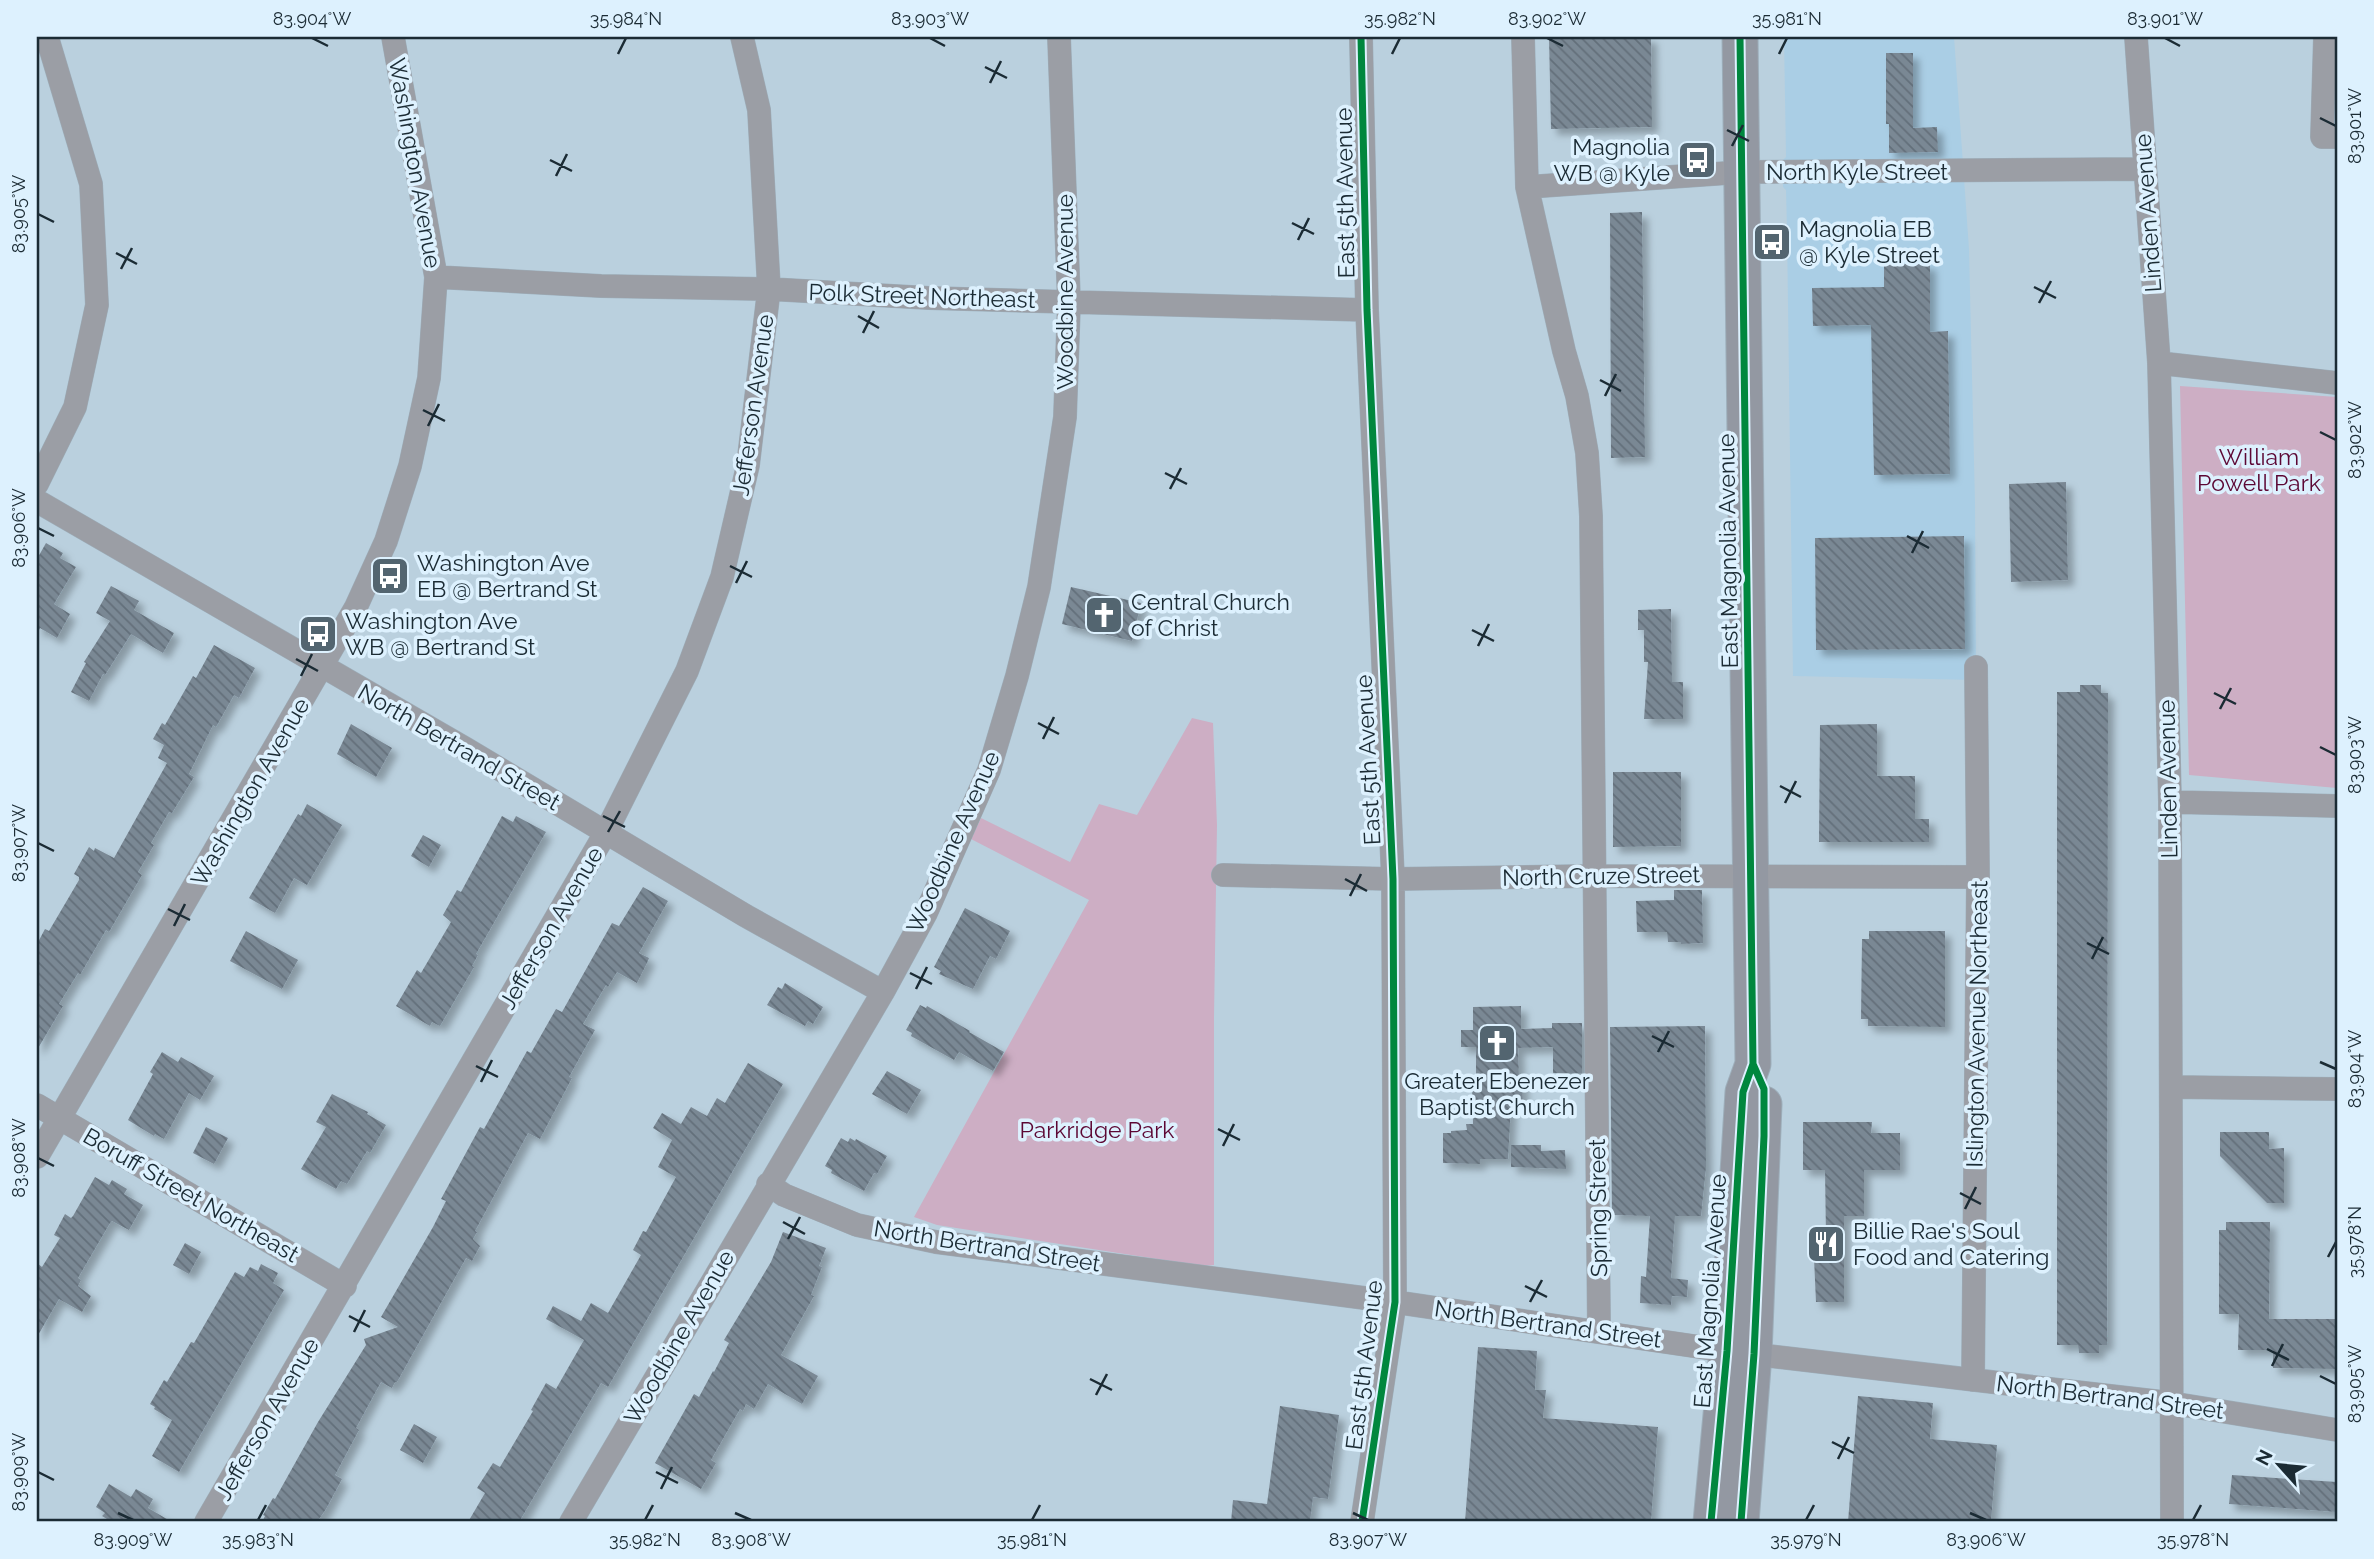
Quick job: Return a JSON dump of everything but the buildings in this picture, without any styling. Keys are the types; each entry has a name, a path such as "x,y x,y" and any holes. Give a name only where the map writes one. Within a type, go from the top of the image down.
{"main road":[{"name":"East Magnolia Avenue","path":"1711,1522 1740,1352 1765,1089 1753,1064 1740,37"},
{"name":"East Magnolia Avenue","path":"1740,1352 1741,1522"}],"street":[{"path":"37,484 75,407 97,305 91,184 47,37"},
{"name":"Washington Avenue","path":"37,1157 356,607 386,541 410,466 429,379 436,277 393,37"},
{"name":"Jefferson Avenue","path":"206,1522 606,832 687,671 722,577 748,465 769,289 760,110 742,37"},
{"name":"Woodbine Avenue","path":"571,1522 883,992 926,913 989,769 1040,587 1065,417 1069,302 1059,37"},
{"name":"East 5th Avenue","path":"1361,37 1367,310 1393,879 1395,1302 1362,1522"},
{"name":"Spring Street","path":"1523,37 1527,187 1564,351 1577,396 1587,453 1591,516 1599,1331"},
{"name":"Linden Avenue","path":"2136,37 2159,363 2170,802 2172,1522"},
{"path":"2325,37 2330,137"},
{"name":"North Kyle Street","path":"1527,187 1742,172 2145,169"},
{"name":"Polk Street Northeast","path":"436,277 601,286 769,289 929,298 1367,310"},
{"path":"2159,363 2337,383"},
{"name":"North Bertrand Street","path":"37,500 746,916 883,992"},
{"name":"Islington Avenue Northeast","path":"1973,1380 1979,877 1976,667"},
{"path":"2170,802 2337,806"},
{"name":"North Cruze Street","path":"1223,875 1393,879 1750,875 1979,877"},
{"path":"2172,1087 2337,1089"},
{"name":"Boruff Street Northeast","path":"37,1105 345,1286"},
{"name":"North Bertrand Street","path":"768,1184 784,1195 858,1225 936,1242 1395,1302 1740,1352 2171,1403 2337,1430"}],"shaded area":[{"path":"1784,37 1954,37 1969,249 1976,680 1793,676 1787,230 1786,190 1783,187 1783,160 1786,157"}],"green space":[{"name":"William Powell Park","path":"2180,386 2337,397 2337,788 2189,775"},
{"name":"Parkridge Park","path":"1192,718 1213,723 1217,825 1214,1265 1203,1266 937,1225 914,1217 1089,900 971,839 981,818 1070,862 1099,804 1137,815"}],"cycle path":[{"path":"1361,37 1367,310 1393,879 1395,1302 1362,1522"},
{"path":"1711,1522 1727,1351 1743,1092 1753,1064 1740,37"},
{"path":"1741,1522 1754,1354 1764,1136 1764,1089 1753,1064"}],"place":[{"name":"Magnolia WB @ Kyle","path":"1697,160"},
{"name":"Magnolia EB @ Kyle Street","path":"1772,242"},
{"name":"Washington Ave EB @ Bertrand St","path":"390,576"},
{"name":"Central Church of Christ","path":"1104,615"},
{"name":"Washington Ave WB @ Bertrand St","path":"318,634"},
{"name":"Greater Ebenezer Baptist Church","path":"1497,1043"},
{"name":"Billie Rae's Soul Food and Catering","path":"1826,1244"}]}
